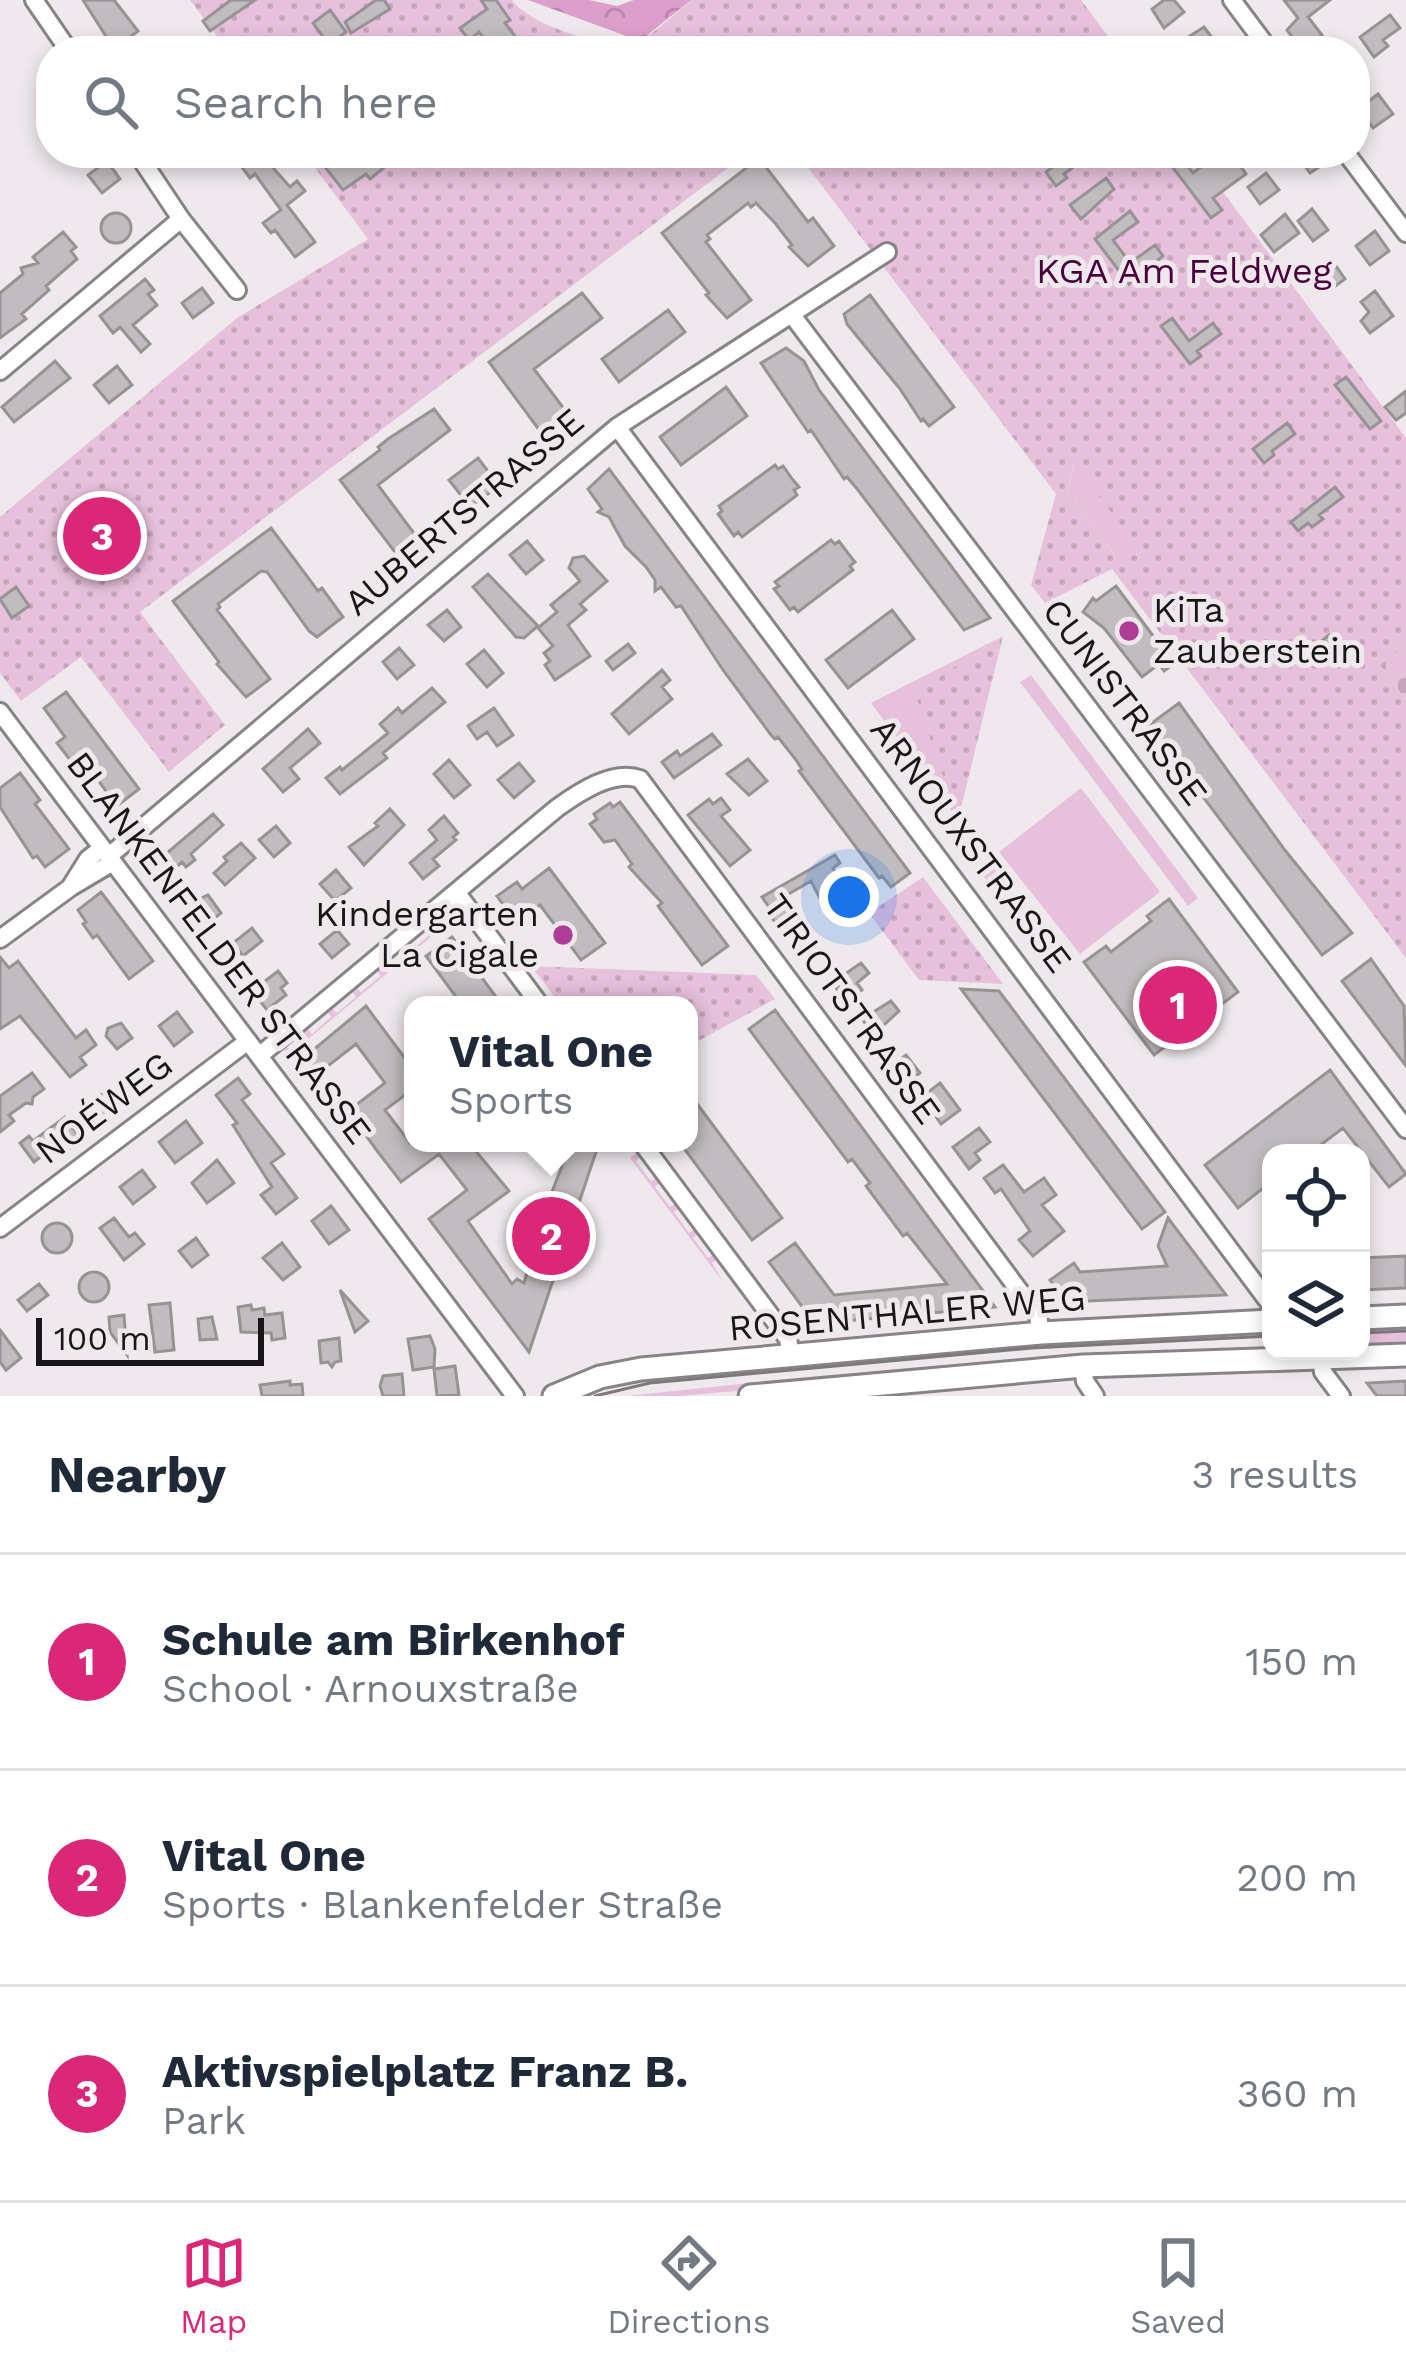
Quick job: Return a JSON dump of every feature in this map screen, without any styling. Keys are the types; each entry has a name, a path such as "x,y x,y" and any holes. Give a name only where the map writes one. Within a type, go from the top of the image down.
{"main road":[{"path":"1370,1318 1406,1316"},
{"name":"ROSENTHALER WEG","path":"554,1396 600,1377 641,1369 1040,1333 1262,1321"},
{"name":"ROSENTHALER WEG","path":"1370,1355 1406,1355"},
{"name":"ROSENTHALER WEG","path":"750,1396 1083,1366 1262,1358"}],"street":[{"path":"34,0 59,36"},
{"path":"1232,0 1259,36"},
{"path":"147,168 236,290"},
{"path":"1357,168 1406,233"},
{"path":"0,371 181,219"},
{"name":"AUBERTSTRASSE","path":"0,939 108,855 617,427 887,252"},
{"name":"CUNISTRASSE","path":"792,315 1406,1129"},
{"name":"ARNOUXSTRASSE","path":"617,427 1262,1292"},
{"name":"BLANKENFELDER STRASSE","path":"0,712 515,1396"},
{"name":"TIRIOTSTRASSE","path":"579,792 618,777 640,778 1039,1316 1040,1333"},
{"name":"NOÉWEG","path":"0,1228 254,1048 579,792"},
{"path":"457,892 533,996"},
{"path":"649,1152 788,1339 791,1356"},
{"path":"1322,1360 1323,1372 1341,1396"},
{"path":"1083,1366 1085,1382 1095,1396"}],"green space":[{"path":"190,0 512,0 534,18 580,36 217,36"},
{"path":"528,0 589,0 617,6 634,0 691,0 646,36 626,36"},
{"path":"691,0 1081,0 1108,36 646,36"},
{"path":"315,168 728,168 140,612 225,725 169,772 81,657 21,701 0,673 0,517 237,318 368,239"},
{"name":"KGA Am Feldweg","path":"808,168 1205,168 1406,438 1406,646 1380,665 1406,700 1406,958 1112,569 1045,603 1031,585 1056,494","holes":["1074,463 1141,553 1118,560 1067,492"]},
{"path":"1075,461 1142,552 1119,561 1067,492"},
{"path":"1003,636 916,693 958,820 871,703"},
{"path":"1003,636 958,820 915,693"},
{"path":"1406,646 1406,700 1380,665"},
{"path":"1031,675 1198,898 1188,906 1020,682"},
{"path":"1081,788 1160,892 1080,954 999,852"},
{"path":"989,860 1061,959 1054,965 977,868"},
{"path":"923,877 1003,984 919,980 869,913"},
{"path":"442,912 449,922 289,1055 281,1046 284,1043 291,1051 307,1038 301,1029 305,1026 312,1034 331,1017 325,1009 329,1006 337,1013 356,997 350,988 354,985 361,992 381,976 375,968 379,965 386,972 405,956 399,948 403,944 410,951 430,935 424,927 428,924 434,931 442,925 436,917"},
{"path":"531,966 756,975 775,999 698,1041 698,996 554,996"},
{"path":"643,1154 636,1161 651,1181 659,1176 662,1180 655,1187 670,1207 678,1202 681,1206 674,1212 689,1233 697,1227 700,1232 693,1238 708,1258 716,1253 719,1257 712,1263 723,1282 630,1158"},
{"path":"1406,1321 1406,1347 1370,1349 1370,1323"},
{"path":"1074,1335 1080,1342 792,1368 792,1361"},
{"path":"769,1381 769,1388 627,1396"}],"building":[{"path":"83,0 114,0 138,31 131,36 106,36"},
{"path":"231,0 255,0 210,31 203,21"},
{"path":"376,0 384,0 390,9 351,33 345,22"},
{"path":"481,0 496,0 515,36 482,36 479,32 466,36 460,28 487,9"},
{"path":"1164,0 1174,0 1184,12 1164,28 1152,9"},
{"path":"1284,0 1330,0 1308,17 1321,36 1292,36 1287,30 1298,18"},
{"path":"330,10 346,32 322,36 313,23"},
{"path":"1390,15 1400,28 1383,40 1388,46 1374,57 1370,36 1361,36"},
{"path":"1204,27 1211,36 1190,36"},
{"path":"1378,94 1393,114 1373,128 1370,124 1370,100"},
{"path":"98,168 112,168 120,179 102,193 88,175"},
{"path":"242,168 273,168 290,187 297,181 305,191 287,205 315,242 295,257 275,230 271,233 263,223 281,210 255,174 250,178"},
{"path":"326,168 384,168 370,179 366,174 343,190"},
{"path":"746,168 767,168 808,222 813,218 834,246 808,266 756,203 751,207 748,203 707,235 706,242 751,300 727,318 662,233"},
{"path":"1051,168 1072,168 1056,186 1046,172"},
{"path":"1173,168 1189,168 1193,173 1200,168 1242,168 1246,174 1213,198 1222,210 1211,218"},
{"path":"1266,173 1279,190 1260,204 1248,187"},
{"path":"1106,178 1114,189 1081,219 1070,205"},
{"path":"1312,209 1328,230 1313,241 1298,221"},
{"path":"1130,211 1138,222 1113,240 1130,263 1155,245 1163,256 1129,284 1095,239"},
{"path":"116,213 127,217 131,228 127,239 116,243 105,239 101,228 105,217"},
{"path":"1285,214 1299,233 1274,252 1261,235"},
{"path":"1375,231 1389,251 1370,265 1356,246"},
{"path":"63,232 76,247 71,251 77,259 22,314 26,319 0,338 0,293 23,274 21,268 38,263 33,257"},
{"path":"1331,259 1345,279 1330,290 1315,271"},
{"path":"145,279 157,305 133,325 150,344 141,352 120,327 113,333 100,316"},
{"path":"202,288 213,303 193,318 182,303"},
{"path":"1375,291 1393,316 1370,333 1361,321 1369,312 1361,302"},
{"path":"582,293 602,318 534,369 574,422 548,442 489,362"},
{"path":"870,295 954,407 929,426 847,324 844,314"},
{"path":"668,310 685,332 619,382 602,359"},
{"path":"1172,318 1189,341 1213,323 1221,334 1197,351 1201,356 1190,364 1161,326"},
{"path":"786,348 804,361 819,390 990,618 964,630 808,432 761,363"},
{"path":"55,361 70,378 14,422 2,407"},
{"path":"117,366 132,385 109,403 94,385"},
{"path":"1346,377 1381,421 1370,429 1335,385"},
{"path":"726,387 747,416 681,465 660,437"},
{"path":"1406,391 1406,413 1396,420 1385,407"},
{"path":"434,409 450,430 378,485 425,548 404,564 340,480 388,439"},
{"path":"1287,423 1295,434 1264,463 1253,449"},
{"path":"478,458 499,486 470,507 449,480"},
{"path":"775,465 783,466 799,487 794,490 797,495 742,537 738,532 734,536 718,514 719,506"},
{"path":"609,469 910,873 891,887 879,878 778,737 771,735 681,606 676,607 661,587 655,591 655,580 646,567 625,546 609,517 598,512 602,509 588,489"},
{"path":"1335,487 1343,497 1319,515 1323,519 1298,531 1291,522"},
{"path":"271,528 343,617 317,637 267,572 261,571 218,604 217,610 270,679 246,697 173,601"},
{"path":"831,540 839,541 855,562 850,566 853,570 798,612 794,607 790,610 774,589 779,586 775,582"},
{"path":"527,541 543,560 526,574 510,555"},
{"path":"584,556 607,581 580,604 586,610 568,625 590,656 555,680 545,665 550,661 544,653 553,646 538,628 557,612 551,605 580,581 569,568 573,558"},
{"path":"488,574 538,626 524,638 516,637 473,587"},
{"name":"KiTa Zauberstein","path":"1116,586 1174,664 1164,671 1159,664 1142,677 1104,628 1083,612 1093,598 1096,601"},
{"path":"16,587 29,606 12,618 0,599"},
{"path":"447,610 461,627 444,641 428,625"},
{"path":"892,610 914,639 848,688 826,660"},
{"path":"1329,635 1342,652 1330,661 1318,644"},
{"path":"628,644 635,653 613,670 606,661"},
{"path":"399,648 414,665 397,679 383,662"},
{"path":"484,650 503,673 487,687 467,664"},
{"path":"662,670 670,680 662,687 672,699 629,734 612,714"},
{"path":"432,688 445,702 383,753 387,758 340,794 326,778 388,733 380,724 398,708 402,713"},
{"path":"66,692 139,789 117,806 86,764 78,770 57,743 65,737 44,708"},
{"path":"1179,703 1284,849 1352,933 1322,955 1149,725"},
{"path":"494,708 513,735 497,746 487,732 477,739 468,726"},
{"path":"308,729 320,743 290,768 299,779 283,792 263,769"},
{"path":"712,734 721,745 674,778 662,762"},
{"path":"748,759 767,781 749,795 727,774"},
{"path":"449,760 470,785 454,798 434,774"},
{"path":"519,763 534,781 514,798 498,780"},
{"path":"20,773 40,800 35,804 69,849 45,867 37,856 33,858 0,807 0,788"},
{"path":"721,798 730,810 721,816 750,850 730,866 688,815 709,799 713,804"},
{"path":"620,802 728,946 702,965 658,906 662,903 629,867 632,864 615,840 604,842 590,824 597,819 594,814"},
{"path":"390,809 404,825 364,865 349,847 378,826 375,823"},
{"path":"213,814 223,825 191,854 195,860 186,867 182,862 172,871 161,858"},
{"path":"444,816 458,833 453,837 456,840 433,859 439,866 423,879 410,863 437,840 429,830"},
{"path":"276,826 290,843 274,857 259,840"},
{"path":"241,843 255,858 225,885 214,873"},
{"path":"835,855 840,863 833,868 842,885 837,895 846,910 830,918 811,881 787,895 812,936 797,946 779,920 775,922 768,913 771,910 762,897"},
{"path":"549,868 605,943 581,960 540,905 516,922 497,896 517,882 522,889"},
{"path":"336,870 351,888 335,901 320,884"},
{"path":"101,892 153,961 129,979 97,935 93,938 78,910"},
{"path":"208,895 221,913 205,926 193,910 195,901"},
{"path":"1169,899 1238,992 1154,1055 1084,962 1106,946 1111,952 1151,921 1147,916"},
{"path":"252,928 262,941 243,956 233,943"},
{"path":"337,930 349,944 332,958 320,944"},
{"path":"452,937 495,996 455,996 426,956"},
{"path":"0,957 9,968 18,961 76,1038 86,1030 96,1045 80,1057 86,1065 70,1077 20,1016 0,1029"},
{"path":"1371,959 1404,1006 1406,1066 1342,981"},
{"path":"861,963 869,973 857,983 862,990 847,1001 836,988"},
{"path":"278,971 287,983 281,988 286,995 267,1010 252,991"},
{"path":"961,989 999,991 1165,1212 1142,1229"},
{"path":"891,1001 899,1011 873,1035 862,1019"},
{"path":"366,1006 404,1057 404,1096 385,1110 404,1135 404,1152 476,1152 509,1191 468,1221 512,1284 517,1279 524,1283 567,1152 596,1152 529,1352 429,1219 467,1190 439,1154 401,1182 378,1152 348,1111 385,1083 356,1044 319,1073 306,1056"},
{"path":"775,1010 995,1307 815,1324 769,1262 795,1243 834,1295 947,1284 907,1233 903,1236 866,1186 870,1183 852,1159 848,1162 749,1029"},
{"path":"177,1012 192,1032 174,1046 159,1026"},
{"path":"121,1023 132,1038 117,1049 106,1036 108,1028"},
{"path":"906,1055 920,1073 905,1084 891,1066"},
{"path":"145,1065 157,1080 141,1092 130,1076"},
{"path":"1330,1070 1406,1174 1389,1187 1370,1163 1370,1144 1355,1144 1343,1128 1322,1144 1262,1144 1262,1189 1238,1208 1205,1165"},
{"path":"32,1073 44,1089 32,1104 9,1115 14,1121 0,1132 0,1096"},
{"path":"238,1078 250,1094 242,1100 284,1154 271,1163 297,1198 276,1214 261,1195 272,1187 216,1095"},
{"path":"940,1083 960,1110 941,1124 927,1104 932,1100 927,1093"},
{"path":"105,1092 117,1107 113,1115 102,1119 90,1103"},
{"path":"698,1105 782,1218 752,1240 687,1152 698,1152"},
{"path":"65,1117 79,1136 70,1148 58,1143 34,1162 20,1143 29,1136 33,1141"},
{"path":"186,1121 202,1143 175,1163 159,1142"},
{"path":"979,1128 990,1142 975,1153 980,1160 969,1169 953,1147"},
{"path":"217,1160 234,1183 207,1203 192,1183"},
{"path":"1003,1165 1024,1192 1044,1178 1056,1195 1042,1205 1064,1231 1033,1256 1019,1240 1030,1231 1001,1189 995,1193 984,1178"},
{"path":"142,1170 155,1187 133,1204 120,1187"},
{"path":"331,1206 349,1230 329,1244 312,1221"},
{"path":"114,1218 129,1237 135,1233 144,1244 124,1260 100,1228"},
{"path":"1168,1218 1226,1295 1066,1302 1050,1280 1074,1263 1080,1272 1167,1266 1158,1246"},
{"path":"57,1223 68,1227 72,1238 68,1249 57,1253 46,1249 42,1238 46,1227"},
{"path":"196,1238 208,1255 192,1267 179,1251"},
{"path":"282,1243 300,1267 283,1280 263,1258"},
{"path":"1406,1256 1406,1288 1370,1290 1370,1258"},
{"path":"94,1272 105,1276 109,1287 105,1298 94,1302 83,1298 79,1287 83,1276"},
{"path":"39,1284 48,1295 27,1311 18,1300"},
{"path":"340,1290 368,1321 355,1332"},
{"path":"170,1303 174,1350 155,1352 149,1305"},
{"path":"251,1305 252,1310 264,1308 265,1315 282,1313 285,1338 272,1340 271,1333 241,1332 238,1307"},
{"path":"124,1315 127,1355 110,1332 109,1317"},
{"path":"212,1317 217,1339 200,1340 198,1319"},
{"path":"0,1330 21,1358 6,1370 0,1362"},
{"path":"430,1336 434,1367 413,1370 408,1339"},
{"path":"339,1338 341,1361 332,1367 321,1363 319,1341"},
{"path":"455,1366 459,1395 437,1396 434,1369"},
{"path":"402,1374 404,1396 383,1396 383,1376"},
{"path":"290,1381 290,1385 302,1384 303,1396 262,1396 260,1385"},
{"path":"1406,1381 1406,1396 1377,1396 1367,1383"}],"tram line":[{"path":"1370,1333 1406,1331"},
{"path":"595,1396 650,1383 1032,1348 1262,1336"}],"place":[{"name":"Aktivspielplatz Franz B.","path":"102,536"},
{"name":"KiTa Zauberstein","path":"1129,631"},
{"name":"Kindergarten La Cigale","path":"563,935"},
{"name":"Schule am Birkenhof","path":"1178,1005"},
{"name":"Vital One","path":"551,1236"}]}
